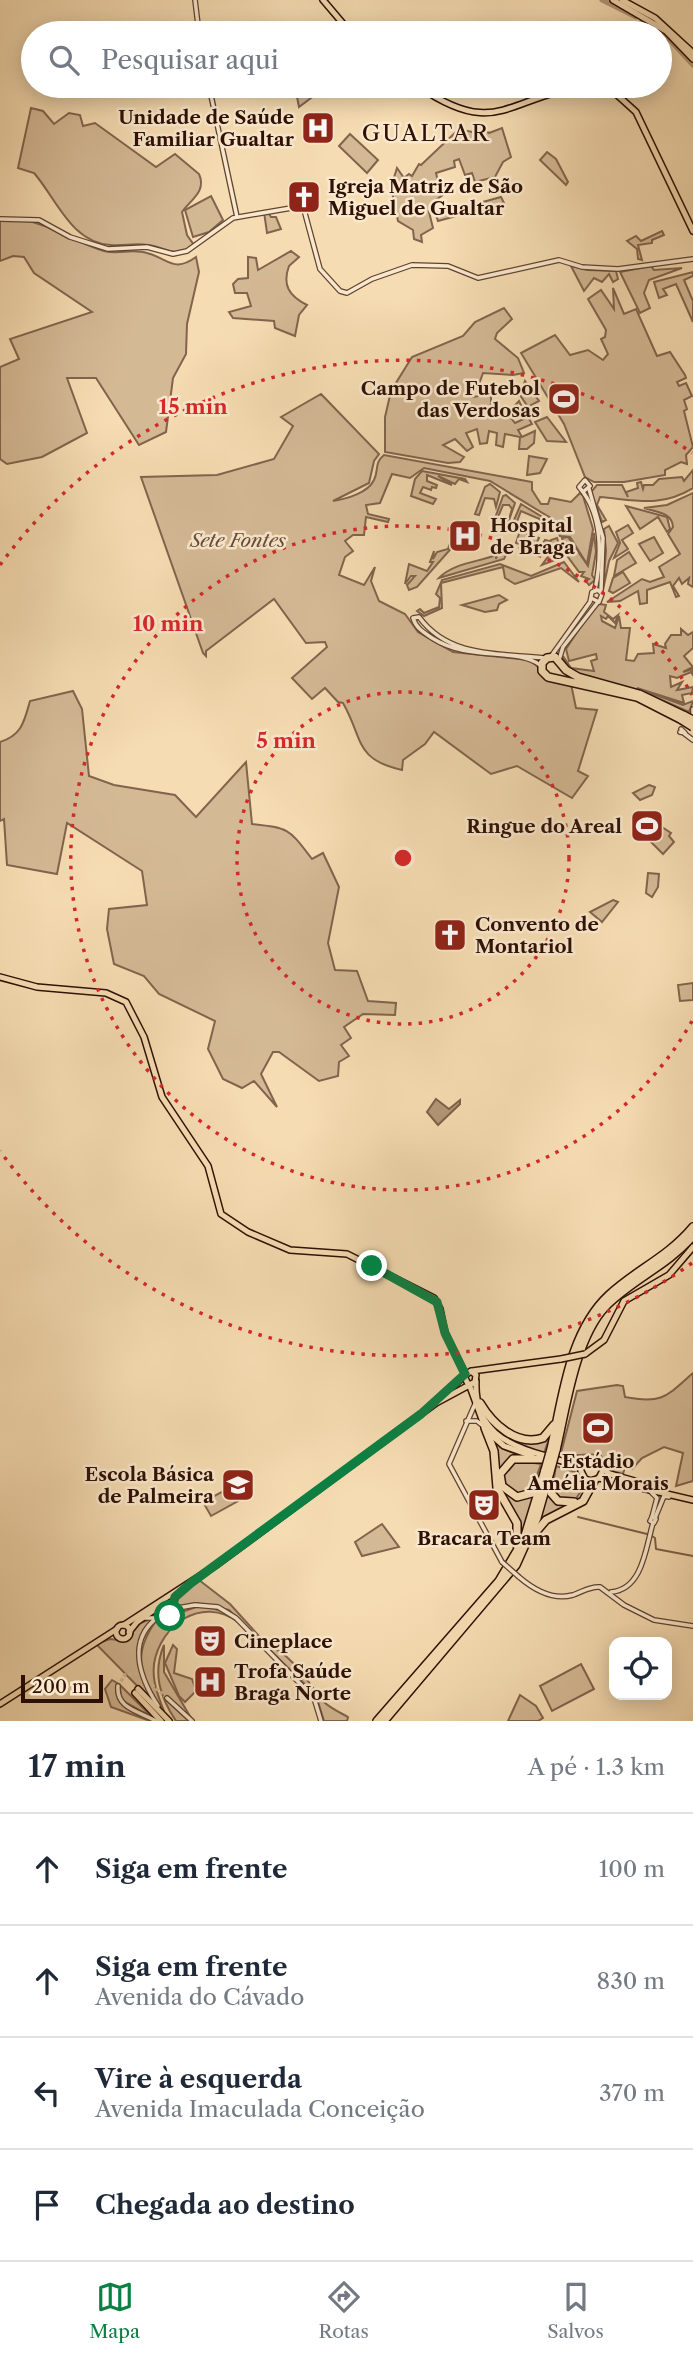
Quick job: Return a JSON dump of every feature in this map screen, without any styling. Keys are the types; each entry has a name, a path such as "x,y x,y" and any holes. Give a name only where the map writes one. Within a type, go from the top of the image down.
{"highway":[{"path":"548,658 561,663 578,677 639,694 689,717 637,697 584,687 545,675 541,667 548,658"},
{"path":"555,677 561,663"},
{"path":"689,717 690,729"},
{"path":"553,1449 577,1345 597,1306 612,1292 660,1260 693,1227"},
{"path":"524,1549 582,1346 592,1326 603,1309 663,1265 693,1236"},
{"path":"478,1403 500,1428 525,1439 538,1440 548,1434 554,1425 566,1388"},
{"path":"485,1428 494,1451 497,1488 517,1523 519,1539 512,1559"},
{"path":"543,1459 513,1459 502,1468 500,1480 506,1492 522,1497 532,1493 547,1471"},
{"path":"377,1721 499,1581 528,1527 547,1471"},
{"path":"547,1471 551,1493 565,1503 582,1497 583,1475"},
{"path":"384,1721 496,1592 543,1523 583,1501 597,1480"}],"main road":[{"path":"323,0 341,21"},
{"path":"613,0 649,21"},
{"path":"622,0 658,21"},
{"path":"672,34 693,53"},
{"path":"672,37 693,59"},
{"path":"438,98 453,107 491,113 542,98"},
{"path":"621,98 636,112 693,231"},
{"path":"0,977 37,988 106,993 126,1002 144,1037 162,1097 208,1166 221,1214 248,1232 290,1250 347,1254 434,1298 451,1344 468,1373 476,1380 478,1403 485,1428 503,1446 597,1480 626,1483 693,1498"},
{"path":"436,1404 468,1373 494,1366 585,1354 604,1340 624,1301 669,1275 693,1247"},
{"path":"99,1641 125,1638 141,1619 188,1584 436,1404 494,1366"},
{"path":"468,1373 469,1384 490,1430 507,1444 568,1462 596,1461 610,1474 693,1498"},
{"path":"583,1475 584,1463"},
{"path":"597,1480 602,1468"},
{"path":"0,1704 117,1629 166,1602"},
{"path":"124,1625 129,1632"},
{"path":"117,1629 119,1637"},
{"path":"136,1691 165,1719"}],"street":[{"path":"195,0 198,21"},
{"path":"212,98 237,217"},
{"path":"0,219 36,219 70,237 116,251 147,247 165,253 181,253 224,222 237,217 303,206 307,213 308,233 320,269 344,292 407,266 448,266 472,278 558,260 582,267 618,269 693,259"},
{"path":"541,667 534,661 520,657 457,651 419,629 413,621 414,617 419,617 442,641 458,648 548,658 595,590 600,542 586,490 603,538 603,597 564,647 561,663"},
{"path":"595,590 601,592"},
{"path":"591,598 598,602"},
{"path":"419,629 425,625"},
{"path":"689,717 693,709"},
{"path":"690,729 693,740"},
{"path":"478,1403 466,1421 449,1464 502,1562 532,1587 551,1595 568,1596 594,1586 609,1592 627,1607 654,1620 693,1626"},
{"path":"466,1421 477,1420 485,1428"},
{"path":"609,1592 618,1591 630,1583 639,1571 657,1502 655,1494 626,1483"},
{"path":"653,1520 664,1496 684,1498"},
{"path":"166,1602 188,1584"},
{"path":"615,1597 618,1591"},
{"path":"166,1602 178,1608 218,1607 236,1618 314,1698 321,1721"},
{"path":"166,1602 172,1615"},
{"path":"141,1619 172,1615 186,1607"},
{"path":"158,1617 143,1636 138,1665 146,1686 165,1719"},
{"path":"118,1686 117,1695 123,1705 156,1721"},
{"path":"167,1698 192,1721"}],"green space":[{"path":"297,98 311,98 299,107"},
{"path":"31,108 43,111 54,124 69,113 80,115 83,126 95,123 156,167 175,154 199,174 199,191 182,212 187,235 194,245 175,252 143,244 111,245 97,242 75,228 34,173 18,168"},
{"path":"502,128 511,157 503,162 495,177 475,182 472,173 465,175 459,159 454,161 455,167 436,173 439,185 447,183 449,189 443,190 444,194 436,200 429,212 433,228 421,235 422,242 414,239 413,230 398,221 391,187 397,168 404,178 409,174 412,176 419,164 459,129 481,134 485,130 489,133"},
{"path":"350,134 378,160 367,173 339,146"},
{"path":"547,152 556,159 568,182 566,185 540,160"},
{"path":"211,196 223,220 209,232 193,237 185,210"},
{"path":"501,197 504,203 474,211 472,205"},
{"path":"465,206 467,213 438,221 435,212"},
{"path":"267,211 271,217 276,217 281,229 267,233 264,212"},
{"path":"22,220 43,225 104,251 141,252 177,264 196,257 199,272 187,324 186,354 173,378 166,432 139,445 96,378 67,378 87,433 42,457 7,464 0,459 0,367 19,359 10,339 92,312 34,273 24,257 13,256 0,261 0,221"},
{"path":"662,231 664,235 652,240 652,243 638,245 642,260 638,259 637,249 627,241 636,236 641,241"},
{"path":"291,251 299,257 289,266 287,284 292,294 307,305 299,315 295,336 275,328 274,321 233,318 229,312 251,306 247,293 235,293 233,284 238,279 248,278 248,257 256,258 258,270"},
{"path":"571,266 616,271 618,279 613,282 609,274 602,282 594,278 584,291"},
{"path":"651,266 654,270 682,268 649,280 644,293 650,308 640,313 620,272"},
{"path":"693,272 693,276 684,280 693,301 693,322 676,284 663,289 667,295 659,298 654,282"},
{"path":"613,288 624,314 636,309 657,356 670,352 685,375 686,378 677,382 679,386 686,383 692,396 684,400 687,409 684,411 693,447 686,455 687,464 681,462 665,470 665,475 624,482 594,482 585,477 564,424 521,353 555,335 570,355 588,350 603,360 608,354 601,339 605,337 606,330 588,299 601,290 614,309"},
{"path":"504,308 512,319 497,333 495,339 518,358 524,373 483,373 478,387 470,393 473,397 491,394 491,407 509,412 519,401 524,411 511,418 515,423 528,417 532,424 518,430 522,437 535,431 534,443 527,449 519,449 520,437 505,434 503,447 496,445 497,433 489,431 487,443 480,444 477,429 466,433 473,447 467,451 455,439 443,445 464,457 460,462 448,463 385,452 385,417 391,391 412,357 463,336 475,322"},
{"path":"525,381 539,401 528,407 520,395"},
{"name":"Sete Fontes","path":"321,394 379,454 374,461 369,483 333,501 362,492 371,485 379,461 384,455 532,482 532,490 541,504 548,504 550,498 571,502 580,493 583,496 593,529 587,564 570,537 560,536 554,520 490,481 424,468 410,478 392,474 380,503 366,505 368,514 389,519 388,522 366,517 364,535 353,535 345,541 353,551 345,557 339,575 364,585 375,567 371,581 379,601 405,614 418,632 453,652 529,660 537,666 546,680 571,684 576,708 597,710 578,771 588,776 572,798 517,766 491,774 434,732 425,744 403,760 402,770 375,760 362,746 343,703 338,702 325,688 312,699 292,678 327,647 325,642 306,643 274,599 206,651 206,656 203,653 141,477 217,475 274,459 293,426 281,417"},
{"path":"547,417 566,442 547,441 535,422"},
{"path":"529,456 547,459 540,473 527,475"},
{"path":"693,470 693,488 670,498 637,501 600,497 597,505 606,520 602,522 591,492 597,485 622,485 628,497 626,492 638,488 637,483 641,482 643,489 644,485 653,485 659,479 682,477 684,481"},
{"path":"422,471 465,479 467,482 459,479 455,484 438,476 452,485 427,475 427,481 437,485 436,488 432,487 431,490 423,487 420,493 436,499 433,504 411,496 415,479"},
{"path":"490,484 500,492 496,507 494,499 485,498 479,515 475,514 485,487"},
{"path":"693,493 693,587 688,584 689,578 682,584 679,578 673,586 679,596 676,597 670,582 647,590 647,603 640,604 638,591 620,601 607,602 642,579 650,582 664,577 659,567 680,554 668,534 673,527 672,522 663,513 644,508 667,505"},
{"path":"506,495 515,503 507,526 512,509 509,505 503,505 496,522 494,521 503,496"},
{"path":"521,504 552,523 554,531 542,533 537,524 542,520 521,511 514,529 511,527"},
{"path":"626,506 667,517 670,529 667,532 658,517 640,529"},
{"path":"628,525 633,533 622,540 628,549 614,558 620,543 616,532"},
{"path":"609,526 618,543 609,561 603,590 606,551 604,529"},
{"path":"520,531 539,538 537,542 542,545 545,540 549,541 546,550 536,550 516,543"},
{"path":"594,533 596,552 592,575 595,580 589,585 586,581 589,579 581,576 584,572 579,572 568,557 562,538 568,537 588,566"},
{"path":"654,537 663,553 650,561 639,544"},
{"path":"557,538 563,557 542,565 552,551 548,549 551,540"},
{"path":"451,540 456,543 417,587 409,590 407,585 415,576 411,576 405,584 409,564 427,571 433,562 430,562 434,551 433,559 437,552 448,549"},
{"path":"499,550 507,553 504,559 439,578 459,566 496,555 496,559"},
{"path":"629,552 636,563 614,576 617,560"},
{"path":"564,562 579,582 561,568 515,584 505,578 503,567 441,583 442,608 424,616 417,611 420,609 424,613 439,607 440,598 436,594 442,580 500,564 531,576"},
{"path":"623,572 630,583 613,593 609,591 613,578"},
{"path":"499,595 507,600 499,604 497,610 485,612 462,605"},
{"path":"600,604 606,605 604,612 613,619 618,615 615,623 608,616 606,619 601,616 602,621 615,628 619,616 621,628 630,628 626,660 634,661 638,654 654,653 653,644 666,648 665,644 671,635 681,635 681,629 688,635 693,632 693,648 684,656 693,667 683,672 693,669 693,675 691,672 677,678 670,676 671,687 682,682 677,690 693,687 692,693 682,695 684,703 637,688 683,705 693,701 689,712 646,693 582,676 567,667 563,656 571,668 594,671 591,661 597,659 596,654 569,661 566,649 593,608"},
{"path":"73,691 82,709 89,776 114,785 175,795 196,817 246,762 252,824 288,832 312,859 323,853 339,887 328,943 335,970 357,971 368,1001 396,1003 395,1015 363,1014 344,1027 351,1038 341,1045 349,1056 339,1062 338,1076 319,1081 279,1052 273,1052 261,1074 277,1107 254,1081 242,1088 223,1079 208,1049 215,1021 159,994 144,976 114,964 107,929 109,909 147,905 142,871 67,823 57,874 7,865 4,819 0,821 0,742 18,731 30,701"},
{"path":"649,785 655,787 652,795 640,800 633,793"},
{"path":"650,815 662,819 659,825 671,833 669,836 674,842 663,854 633,824 639,818 642,821"},
{"path":"648,873 659,874 658,887 652,897 646,893"},
{"path":"613,900 618,902 602,922 590,912"},
{"path":"693,983 693,1000 680,1001 678,985"},
{"path":"693,1373 693,1481 676,1486 683,1453 664,1447 642,1458 632,1469 625,1467 623,1474 608,1470 601,1456 561,1453 577,1391 617,1385 623,1386 625,1397 656,1399 669,1393"},
{"path":"489,1422 500,1431 543,1441 550,1436 544,1453 507,1439"},
{"path":"492,1440 501,1448 519,1455 507,1460 499,1470 506,1494 518,1499 537,1488 520,1538 502,1496"},
{"path":"514,1460 541,1464 532,1489 516,1495 504,1486 503,1470"},
{"path":"556,1466 578,1473 584,1487 575,1500 563,1501 552,1490"},
{"path":"231,1487 238,1501 211,1516 203,1502"},
{"path":"548,1489 559,1504 571,1505 536,1526"},
{"path":"382,1524 399,1547 362,1556 355,1542"},
{"path":"199,1580 230,1604 269,1647 284,1654 324,1702 348,1717 347,1721 324,1721 316,1695 229,1610 196,1603 181,1607 175,1605 178,1596"},
{"path":"199,1606 220,1611 238,1622 224,1614 211,1612 197,1613 174,1626 158,1650 154,1664 156,1688 164,1711 144,1677 141,1656 143,1645 156,1621"},
{"path":"154,1618 138,1652 140,1669 153,1702 96,1644 110,1639 125,1641 140,1623"},
{"path":"164,1645 164,1672 191,1718 167,1697 165,1699 189,1721 176,1721 162,1694 158,1675"},
{"path":"173,1645 177,1649 174,1673 192,1679 196,1691 185,1702 179,1696 165,1663"},
{"path":"581,1664 594,1689 552,1711 540,1686"},
{"path":"112,1680 117,1683 116,1691 121,1703 150,1721 111,1707 105,1689"},
{"path":"120,1685 152,1717 121,1700"},
{"path":"520,1695 536,1706 543,1718 538,1721 508,1721"}],"shaded area":[{"path":"436,1099 449,1109 460,1100 460,1104 438,1125 427,1112"}],"waterway":[{"path":"602,0 636,17"},
{"path":"672,42 693,65"},
{"path":"578,1517 647,1534"},
{"path":"652,1536 655,1538 656,1549 693,1556"}],"tunnel":[{"path":"118,1686 125,1675 138,1673 167,1698"}],"place":[{"name":"Unidade de Saúde Familiar Gualtar","path":"318,128"},
{"name":"Igreja Matriz de São Miguel de Gualtar","path":"304,197"},
{"name":"Campo de Futebol das Verdosas","path":"564,399"},
{"name":"Hospital de Braga","path":"465,536"},
{"name":"Ringue do Areal","path":"647,826"},
{"name":"Convento de Montariol","path":"450,935"},
{"name":"Estádio Amélia Morais","path":"598,1428"},
{"name":"Escola Básica de Palmeira","path":"238,1485"},
{"name":"Bracara Team","path":"484,1505"},
{"name":"Cineplace","path":"210,1641"},
{"name":"Trofa Saúde Braga Norte","path":"210,1682"}],"district":[{"name":"GUALTAR","path":"426,133"}],"route":[{"path":"170,1616 175,1597 191,1583 436,1404 465,1374 445,1333 440,1309 434,1298 372,1266"}]}
